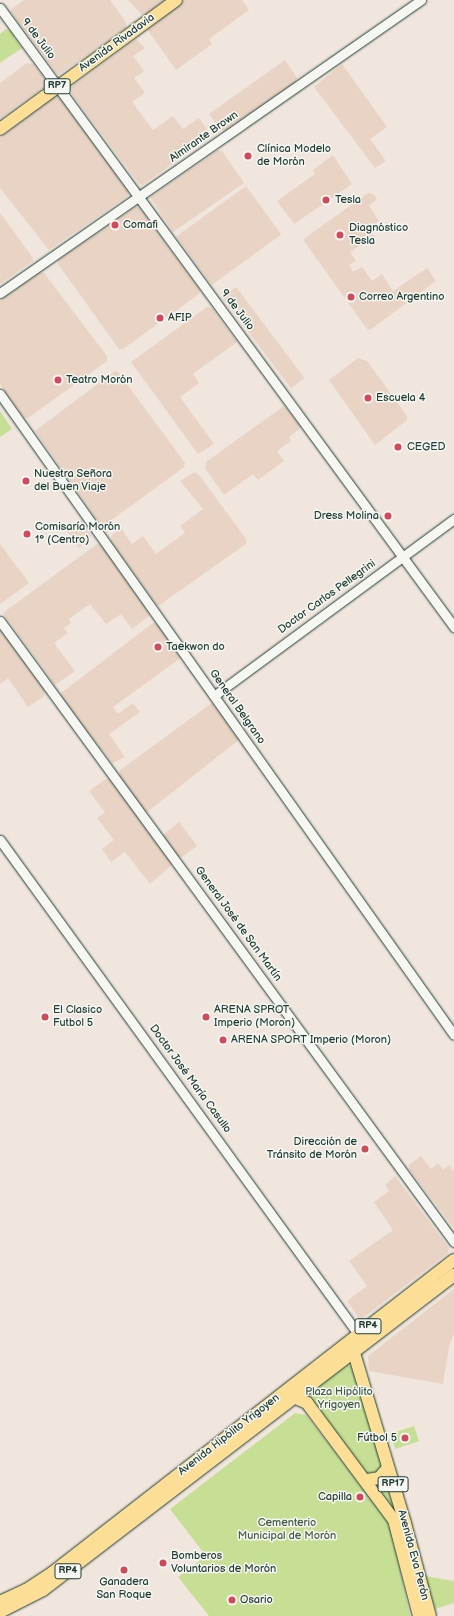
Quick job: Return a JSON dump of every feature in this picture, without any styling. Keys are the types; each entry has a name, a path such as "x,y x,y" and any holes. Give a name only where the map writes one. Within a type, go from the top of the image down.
{"main road":[{"name":"Avenida Rivadavia","path":"0,130 176,0"},
{"name":"Avenida Hipólito Yrigoyen","path":"0,1602 26,1590 52,1573 454,1260"},
{"name":"Avenida Hipólito Yrigoyen","path":"0,1612 44,1590 454,1275"},
{"name":"Avenida Eva Perón","path":"358,1334 354,1353 430,1616"},
{"name":"Avenida Eva Perón","path":"282,1393 296,1397 307,1403 387,1508 400,1533 419,1616"},
{"path":"367,1480 379,1478 388,1468"}],"street":[{"name":"Almirante Brown","path":"0,293 421,0"},
{"name":"9 de Julio","path":"0,8 454,627"},
{"name":"General Belgrano","path":"0,394 215,695 454,1035"},
{"name":"Doctor Carlos Pellegrini","path":"215,695 454,519"},
{"name":"General José de San Martín","path":"0,621 454,1242"},
{"name":"Doctor José María Casullo","path":"0,840 3,852 358,1334"}],"shaded area":[{"path":"24,0 110,0 126,22 126,28 58,75 11,12 11,9"},
{"path":"128,0 165,0 143,16"},
{"path":"184,0 242,0 249,10 209,39 212,44 176,70 147,29"},
{"path":"136,39 145,48 133,56 144,71 134,78 145,93 132,102 153,130 173,116 183,129 199,118 211,135 143,185 139,184 71,93 71,87"},
{"path":"285,60 297,78 295,83 226,131 220,130 209,114"},
{"path":"27,63 33,64 46,81 44,87 0,119 0,83"},
{"path":"342,64 387,127 370,139 386,161 375,168 314,87"},
{"path":"54,97 60,98 129,191 128,196 49,250 0,188 0,138"},
{"path":"218,150 222,151 244,183 173,232 150,197"},
{"path":"333,155 352,184 294,224 277,201 315,174 313,170"},
{"path":"246,186 281,235 212,285 176,237"},
{"path":"368,193 373,194 377,199 369,206 379,221 368,228 374,236 350,252 356,261 349,265 353,272 362,267 372,281 382,274 393,291 427,268 436,281 370,330 367,329 304,241 305,238"},
{"path":"135,207 140,208 200,290 199,294 123,349 119,349 58,264 58,260"},
{"path":"0,213 33,258 33,261 0,284"},
{"path":"40,272 44,273 107,356 107,361 28,418 24,418 0,384 0,300"},
{"path":"236,287 305,378 291,388 222,297"},
{"path":"207,307 212,308 237,342 193,374 199,383 180,397 214,444 198,454 131,362"},
{"name":"Escuela 4","path":"358,358 367,361 407,416 407,420 375,445 329,380"},
{"path":"115,371 118,372 185,463 184,467 102,527 35,431"},
{"path":"284,406 303,426 289,437 291,441 277,451 284,461 258,480 253,474 224,495 205,468 206,462"},
{"path":"195,472 199,475 246,539 246,544 158,606 111,541 112,535 120,527 132,544 143,536 156,554 185,533 180,526 203,509 180,481"},
{"path":"81,520 91,536 79,548 67,531"},
{"path":"0,544 29,583 0,604"},
{"path":"97,544 103,546 149,613 149,616 132,629 121,614 106,624 90,604 69,619 71,623 64,628 68,633 54,643 75,671 55,685 3,613"},
{"path":"153,623 158,624 182,657 113,707 118,714 133,703 140,712 109,734 125,757 112,763 62,699 61,693"},
{"path":"0,627 45,690 44,696 28,707 8,678 0,684"},
{"path":"212,703 240,739 146,813 119,776 120,770"},
{"path":"106,779 112,780 173,864 150,884 125,852 111,862 102,849 114,840 97,818 105,812 89,791"},
{"path":"179,822 197,846 182,857 177,856 162,836"},
{"path":"421,1156 431,1169 438,1163 443,1170 449,1165 454,1171 454,1228 409,1169 409,1165"},
{"path":"395,1176 449,1248 448,1253 360,1320 347,1301 367,1286 349,1261 393,1230 374,1202 389,1191 385,1185"},
{"path":"454,1289 454,1333 449,1347 443,1384 369,1371 368,1356"}],"green space":[{"path":"6,29 14,32 14,37 22,48 0,63 0,34"},
{"path":"0,411 12,429 0,437"},
{"name":"Plaza Hipólito Yrigoyen","path":"346,1364 352,1367 383,1468 378,1474 367,1476 310,1398 310,1393"},
{"name":"Cementerio Municipal de Morón","path":"295,1413 306,1415 390,1523 410,1616 209,1616 178,1577 206,1556 170,1509"},
{"name":"Fútbol 5","path":"414,1426 419,1441 395,1449 390,1434"},
{"path":"385,1478 398,1516 374,1484 382,1483"},
{"path":"425,1576 454,1581 454,1603 435,1609"}],"place":[{"name":"Clínica Modelo de Morón","path":"248,156"},
{"name":"Tesla","path":"326,200"},
{"name":"Comafi","path":"115,225"},
{"name":"Diagnóstico Tesla","path":"340,235"},
{"name":"Correo Argentino","path":"351,297"},
{"name":"AFIP","path":"160,318"},
{"name":"Teatro Morón","path":"58,380"},
{"name":"Escuela 4","path":"368,398"},
{"name":"CEGED","path":"398,447"},
{"name":"Nuestra Señora del Buen Viaje","path":"26,481"},
{"name":"Dress Molina","path":"388,516"},
{"name":"Comisaría Morón 1° (Centro)","path":"27,534"},
{"name":"Taekwon do","path":"158,647"},
{"name":"El Clasico Futbol 5","path":"45,1017"},
{"name":"ARENA SPROT Imperio (Moron)","path":"206,1017"},
{"name":"ARENA SPORT Imperio (Moron)","path":"223,1040"},
{"name":"Dirección de Tránsito de Morón","path":"365,1149"},
{"name":"Fútbol 5","path":"405,1438"},
{"name":"Capilla","path":"360,1497"},
{"name":"Bomberos Voluntarios de Morón","path":"163,1563"},
{"name":"Ganadera San Roque","path":"124,1570"},
{"name":"Osario","path":"232,1600"}]}
